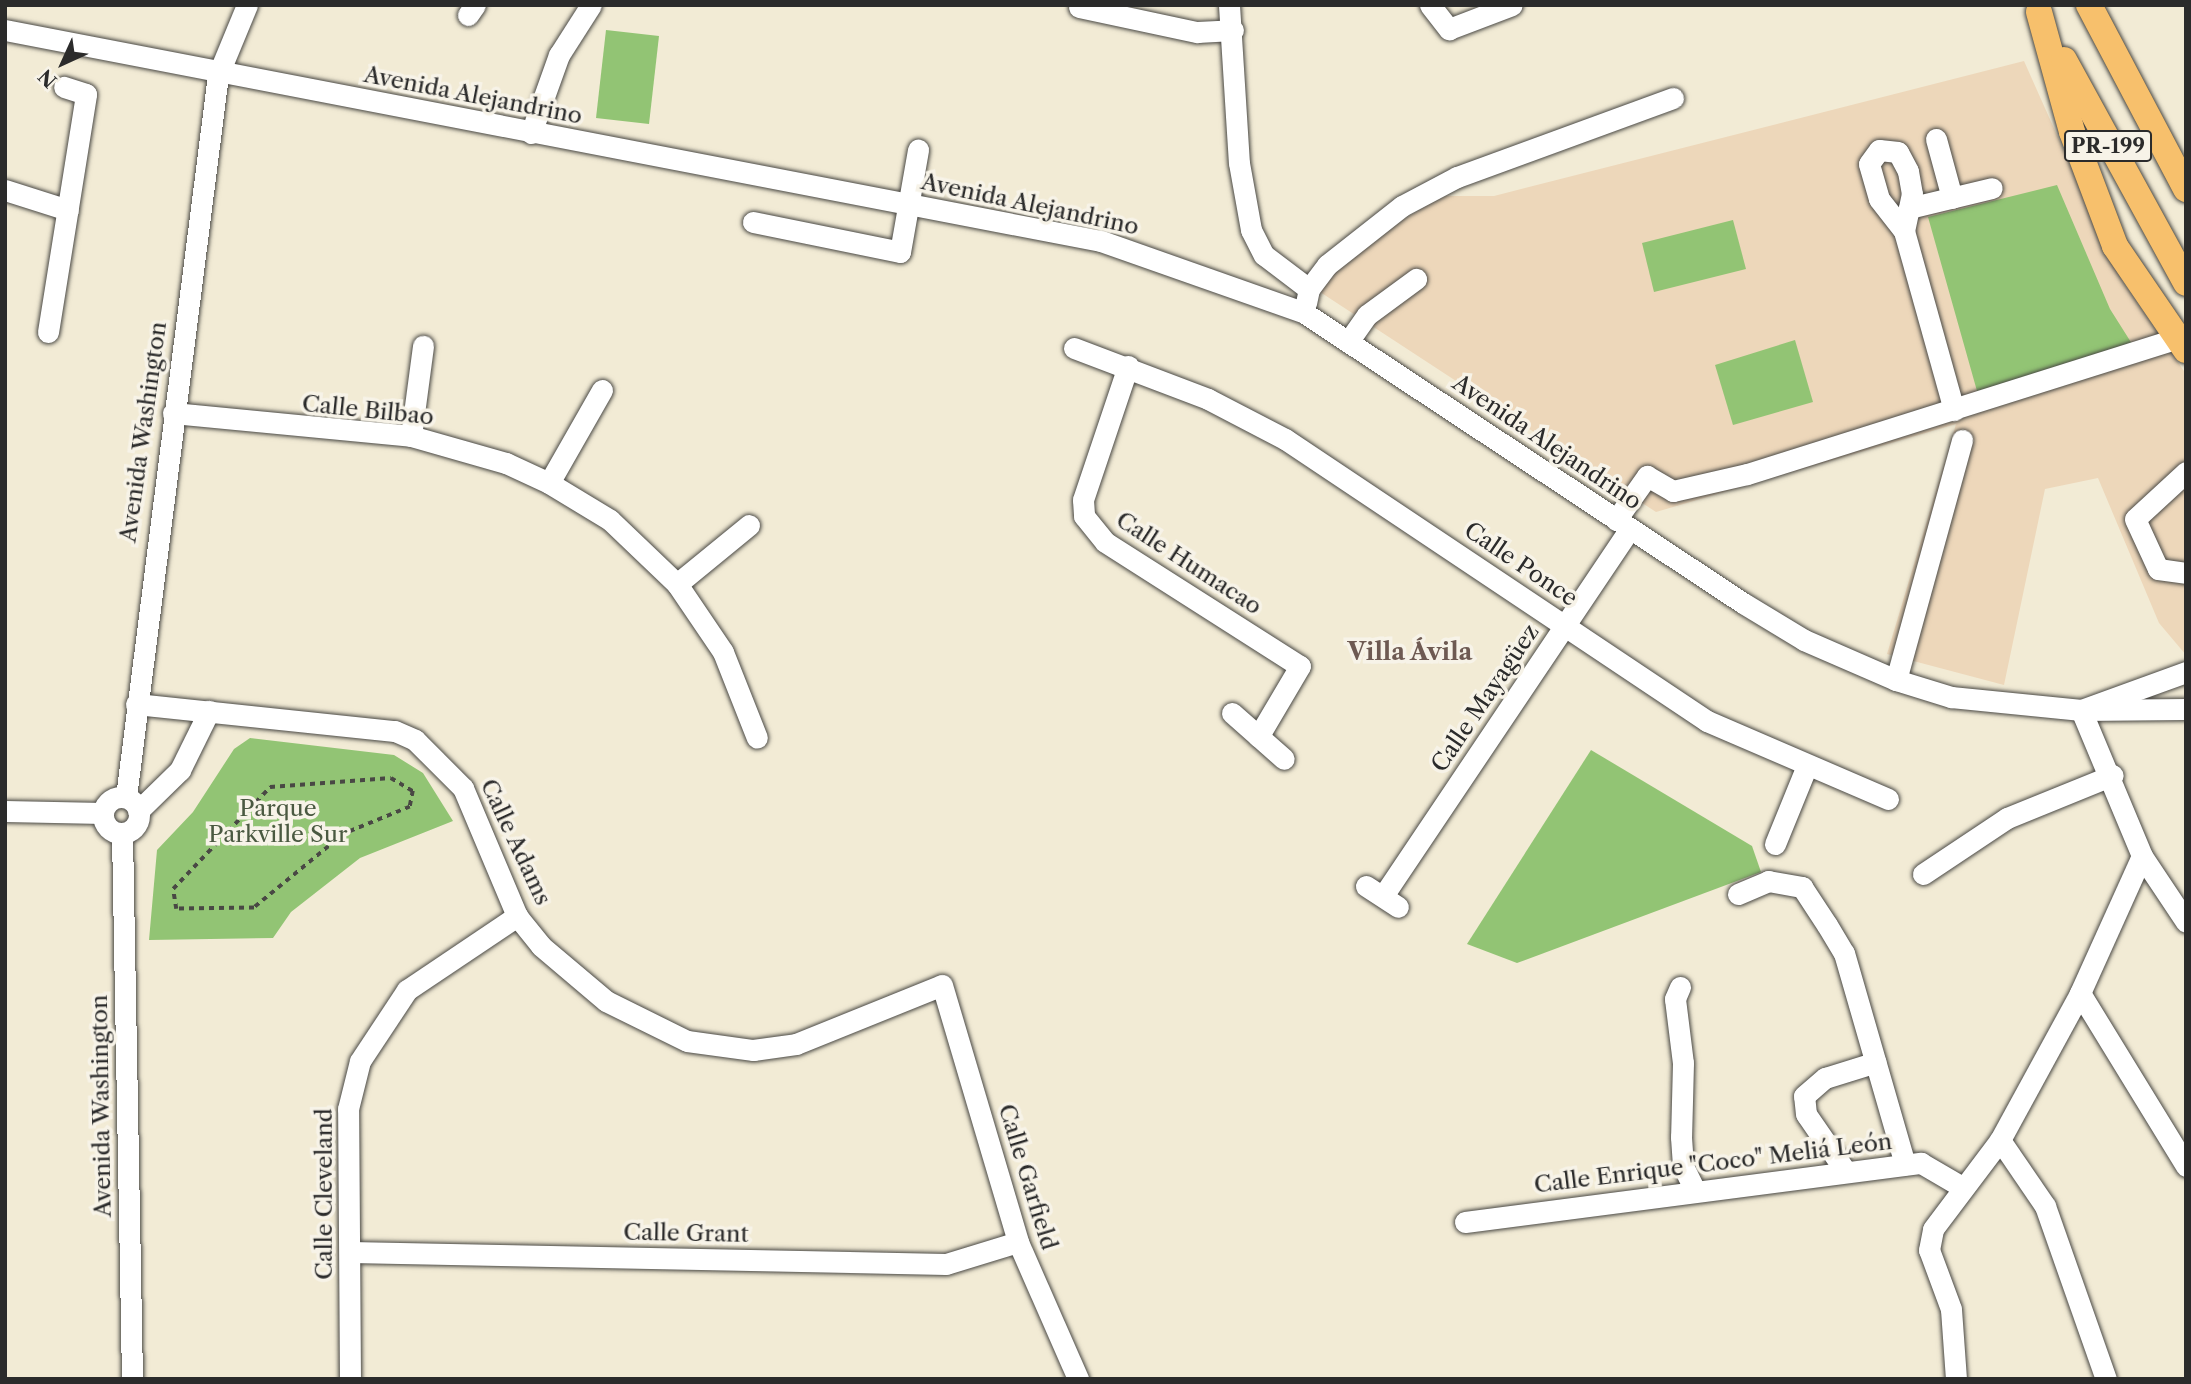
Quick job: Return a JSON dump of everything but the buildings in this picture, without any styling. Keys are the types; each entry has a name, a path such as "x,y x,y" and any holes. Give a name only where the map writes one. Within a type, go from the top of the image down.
{"main road":[{"name":"PR-199","path":"2089,5 2186,189"},
{"name":"PR-199","path":"2038,9 2144,217 2186,283"},
{"path":"2038,9 2072,132 2115,246 2181,345"}],"street":[{"name":"Avenida Washington","path":"132,1379 122,833 133,828 136,704 218,75 247,5"},
{"path":"531,132 559,55 591,5"},
{"path":"1229,5 1233,30 1237,150 1251,230 1264,255 1309,289"},
{"path":"1430,5 1449,29 1512,5"},
{"path":"1079,6 1197,32 1233,30"},
{"name":"Avenida Alejandrino","path":"5,30 218,75 531,132 1101,242 1303,312 1804,640 1896,680 1951,697 2081,710 2185,674"},
{"path":"48,332 86,94 64,87"},
{"path":"1303,312 1309,289 1327,265 1402,206 1457,177 1673,98"},
{"path":"1936,139 1952,198"},
{"path":"753,222 900,252 918,150"},
{"path":"1904,231 1909,208 1903,159 1879,150 1870,164 1879,200 1904,231 1954,410 2181,345"},
{"path":"1909,208 1992,188"},
{"path":"5,190 68,210"},
{"path":"1348,342 1367,315 1416,279"},
{"path":"411,436 423,346"},
{"name":"Calle Ponce","path":"1074,348 1128,366 1285,439 1707,721 1806,768 1888,799"},
{"name":"Calle Humacao","path":"1128,366 1083,500 1084,516 1105,542 1300,666 1258,737"},
{"path":"549,483 601,390"},
{"name":"Calle Mayagüez","path":"1382,896 1565,625 1623,524 1647,476 1665,488 1683,490 1954,410"},
{"name":"Calle Bilbao","path":"173,413 411,436 476,453 549,483 610,520 677,584 723,652 757,738"},
{"path":"1896,680 1962,440"},
{"path":"2186,472 2135,519 2158,569 2186,573"},
{"path":"677,584 749,526"},
{"name":"Calle Adams","path":"136,704 395,731 415,740 463,788 517,916 556,961 606,1002 646,1026 720,1048 796,1044 942,985"},
{"path":"2186,709 2081,710 2113,775 2142,856 2186,922"},
{"path":"122,833 110,830 103,813 108,802 132,804 180,771 209,711"},
{"path":"1232,713 1284,759"},
{"path":"1775,844 1806,768"},
{"path":"1923,874 2007,818 2113,775"},
{"path":"5,811 103,813"},
{"path":"1956,1379 1951,1309 1929,1250 1946,1204 2000,1140 2080,993 2142,856"},
{"path":"1738,894 1768,881 1802,887 1844,953 1905,1164"},
{"name":"Calle Cleveland","path":"350,1379 348,1109 370,1039 407,990 517,916"},
{"name":"Calle Garfield","path":"942,985 1018,1242 1078,1379"},
{"path":"1680,987 1675,1007 1683,1063 1682,1146 1695,1191"},
{"path":"2080,993 2186,1166"},
{"path":"1846,1172 1805,1114 1804,1096 1825,1079 1876,1062"},
{"path":"2000,1140 2045,1206 2106,1379"},
{"name":"Calle Enrique \"Coco\" Meliá León","path":"1465,1222 1905,1164 1922,1163 1962,1187"},
{"name":"Calle Grant","path":"350,1252 946,1264 1018,1242"}],"path":[{"path":"391,778 415,794 410,807 344,834 251,910 178,911 173,889 270,787 391,778"}],"shaded area":[{"path":"2024,61 2122,281 2186,374 2186,655 2159,623 2098,478 2045,489 2004,685 1887,654 1956,424 1656,512 1317,290 1370,241 1441,196 1494,196"}],"green space":[{"path":"606,30 659,36 649,124 596,118"},
{"path":"2057,185 2110,309 2134,347 1977,391 1928,217"},
{"path":"1733,220 1746,269 1654,292 1642,243"},
{"path":"1795,340 1813,402 1733,425 1715,365"},
{"name":"Parque Parkville Sur","path":"250,738 394,755 423,773 453,821 360,858 291,912 273,938 149,940 157,850 193,812 234,749"},
{"path":"1591,750 1752,846 1761,872 1517,963 1467,944"}],"district":[{"name":"Villa Ávila","path":"1410,652"}]}
